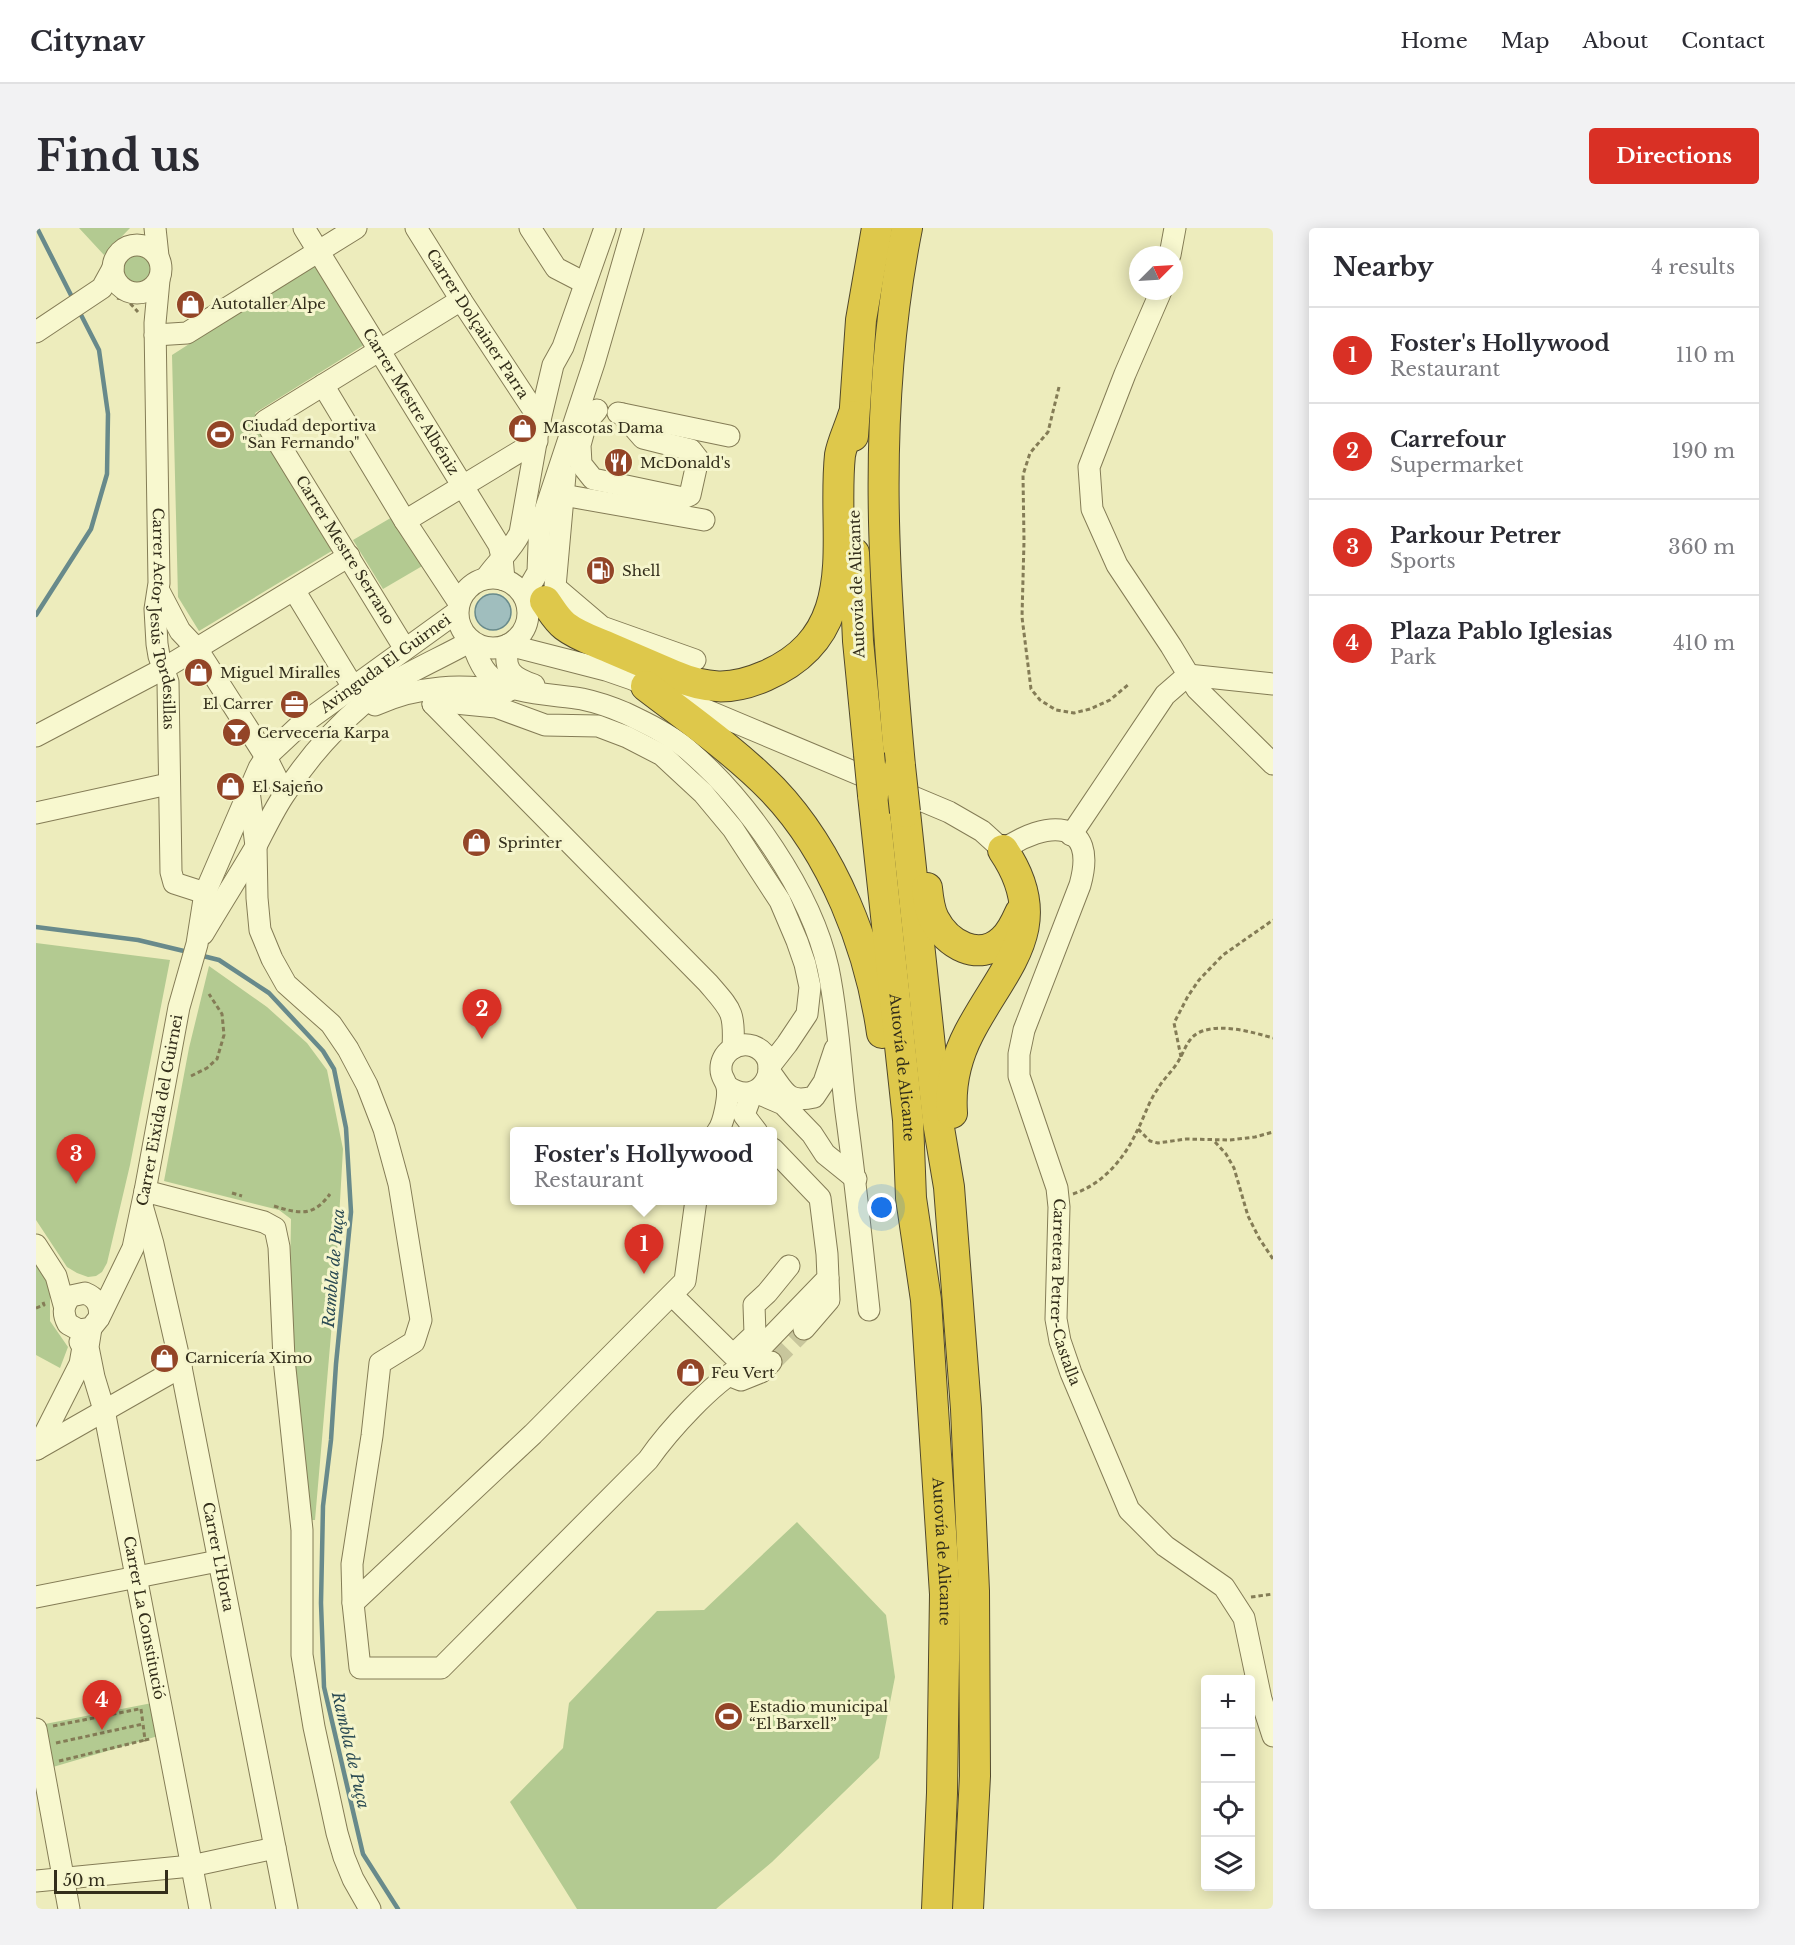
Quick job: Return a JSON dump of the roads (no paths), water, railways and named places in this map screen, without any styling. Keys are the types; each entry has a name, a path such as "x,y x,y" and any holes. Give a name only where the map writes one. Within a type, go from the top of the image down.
{"highway":[{"name":"Autovía de Alicante","path":"877,228 861,320 853,416 853,530 858,641 908,1120 911,1198 926,1300 945,1594 937,1909"},
{"name":"Autovía de Alicante","path":"907,228 897,280 890,348 884,425 883,523 888,639 938,1122 949,1187 966,1409 974,1591 975,1776 968,1909"},
{"path":"536,599 578,634 685,680 705,686 720,687 738,684 756,680 779,670 802,652 827,619 838,579 840,454 853,416"},
{"path":"646,686 720,743 774,792 814,844 838,888 852,917 864,953 881,1026 897,1137 911,1198"},
{"path":"905,813 921,852 929,907 935,920 951,941 973,951 995,947 1013,928 1023,901"},
{"path":"949,1187 951,1091 957,1062 969,1033 1012,963 1022,937 1025,918 1023,901 1017,876 1003,850"}],"street":[{"path":"142,228 115,258 113,292 149,324 187,333 356,228"},
{"path":"36,332 71,309 113,292 146,292 153,287 159,280 161,264 155,228"},
{"name":"Carrer Mestre Albéniz","path":"304,228 499,545 502,556"},
{"name":"Carrer Dolçainer Parra","path":"416,228 540,420"},
{"path":"530,228 556,268 585,283"},
{"path":"605,228 564,348 539,529 536,599 544,616 564,642 606,670"},
{"path":"539,529 580,445 586,423 594,363 633,228"},
{"path":"1172,246 1175,228"},
{"path":"126,246 144,245 158,256"},
{"name":"Carrer Actor Jesús Tordesillas","path":"159,280 149,324 159,591 155,609 159,656 168,682 171,872 174,883 205,893"},
{"path":"461,300 323,385 458,607 459,623 488,675 499,683 603,705 621,711 686,748 721,782 756,823 792,879 808,912 828,966 856,1179 869,1310"},
{"path":"1157,300 1089,467 1092,509 1117,565 1197,689 1273,764"},
{"path":"495,579 502,556 516,542 520,533 540,420 554,364 564,348"},
{"name":"Carrer Mestre Serrano","path":"323,385 266,421 405,649"},
{"path":"588,408 729,436"},
{"path":"471,641 493,648 508,645 523,630 536,599 566,476 566,445 588,408"},
{"path":"566,476 593,478 684,498 690,495 698,459 691,450 643,438 622,414"},
{"path":"405,521 537,441"},
{"path":"566,476 704,520"},
{"path":"36,736 163,669 349,556"},
{"path":"458,607 469,587 495,579 603,627 695,660"},
{"path":"294,590 353,687"},
{"path":"159,591 180,631 197,649 266,757 284,793"},
{"name":"Avinguda El Guirnei","path":"197,944 205,893 266,757 298,727 458,607"},
{"name":"Avinguda El Guirnei","path":"197,944 256,846 284,793 331,734 365,702 386,688 420,667 471,641"},
{"path":"508,645 606,670 646,686 949,812 982,831 1003,850 1019,839 1044,830 1061,829 1071,835 1165,695 1188,675 1273,684"},
{"path":"508,645 506,664 511,674 533,689"},
{"path":"533,689 529,670 534,659 542,654"},
{"path":"350,717 386,700 422,690 451,686 533,689"},
{"path":"733,1048 734,1025 730,1010 708,983 434,704 455,703 496,708 546,725 598,726 627,736 662,755 703,793 733,828 780,901 797,941 810,987 807,1014 769,1069 765,1084 753,1092"},
{"path":"36,813 168,784"},
{"path":"249,791 256,846 260,930"},
{"name":"Carretera Petrer-Castalla","path":"1071,835 1084,850 1084,871 1024,1030 1019,1054 1018,1076 1048,1161 1058,1197 1056,1319 1060,1341 1071,1373 1130,1510 1165,1546 1224,1587 1244,1618 1260,1698 1273,1736"},
{"path":"215,913 235,908 249,912 286,984 331,1024 348,1049 367,1086 384,1129 399,1184 421,1320 414,1342 380,1363 372,1436 352,1564 353,1603 360,1668 441,1668 648,1460 662,1439 735,1365 772,1335 828,1278"},
{"name":"Carrer Eixida del Guirnei","path":"88,1324 119,1276 133,1248 179,1007 197,944"},
{"path":"837,1040 818,1102 808,1120 812,1134 825,1154 856,1179"},
{"path":"727,1086 738,1093 753,1092 783,1104 818,1140 834,1142 846,1131 847,1119 841,1107 832,1103 800,1101 789,1097 769,1069 767,1059 756,1048 748,1045 733,1048 726,1053 720,1070 727,1086 720,1125 751,1123 753,1092"},
{"path":"777,1153 820,1198 827,1254 829,1300 804,1329"},
{"path":"144,1198 264,1222 275,1228 279,1247 284,1359 302,1530 302,1655 314,1726 344,1857 370,1909"},
{"name":"Carrer L'Horta","path":"144,1198 180,1367 287,1909"},
{"path":"353,1603 532,1434 685,1281 695,1205"},
{"path":"36,1245 56,1276 96,1300 100,1312 88,1324 80,1364 36,1449"},
{"path":"735,1365 755,1334 754,1305 789,1266"},
{"path":"56,1276 54,1305 64,1318 88,1324"},
{"path":"54,1305 119,1276"},
{"path":"767,1293 772,1335"},
{"path":"672,1295 735,1365 741,1380 761,1372 771,1362"},
{"name":"Carrer La Constitució","path":"88,1324 88,1347 104,1410 200,1909"},
{"path":"36,1449 180,1367"},
{"path":"36,1597 218,1561"},
{"path":"39,1742 69,1909"},
{"path":"36,1881 191,1866 275,1848"}],"water":[{"path":"493,594 506,599 511,612 506,625 493,630 480,625 475,612 480,599"}],"waterway":[{"name":"Rambla de Puça","path":"37,228 74,301"},
{"name":"Rambla de Puça","path":"36,615 91,529 107,474 108,414 99,350 79,311"},
{"name":"Rambla de Puça","path":"36,927 138,940 188,952"},
{"name":"Rambla de Puça","path":"199,955 219,960 269,993 323,1051 334,1069 346,1128 351,1212 323,1506 321,1603 324,1687 363,1854 398,1909"}],"tunnel":[{"path":"771,1362 804,1329"}],"place":[{"name":"Autotaller Alpe","path":"190,304"},
{"name":"Mascotas Dama","path":"522,428"},
{"name":"Ciudad deportiva \"San Fernando\"","path":"221,435"},
{"name":"McDonald's","path":"619,463"},
{"name":"Shell","path":"601,571"},
{"name":"Miguel Miralles","path":"199,673"},
{"name":"El Carrer","path":"294,704"},
{"name":"Cervecería Karpa","path":"236,733"},
{"name":"El Sajeño","path":"231,787"},
{"name":"Sprinter","path":"477,843"},
{"name":"Carrefour","path":"482,1039"},
{"name":"Parkour Petrer","path":"76,1184"},
{"name":"Foster's Hollywood","path":"644,1274"},
{"name":"Carnicería Ximo","path":"164,1358"},
{"name":"Feu Vert","path":"690,1373"},
{"name":"Estadio municipal “El Barxell”","path":"728,1716"},
{"name":"Plaza Pablo Iglesias","path":"102,1730"}]}
